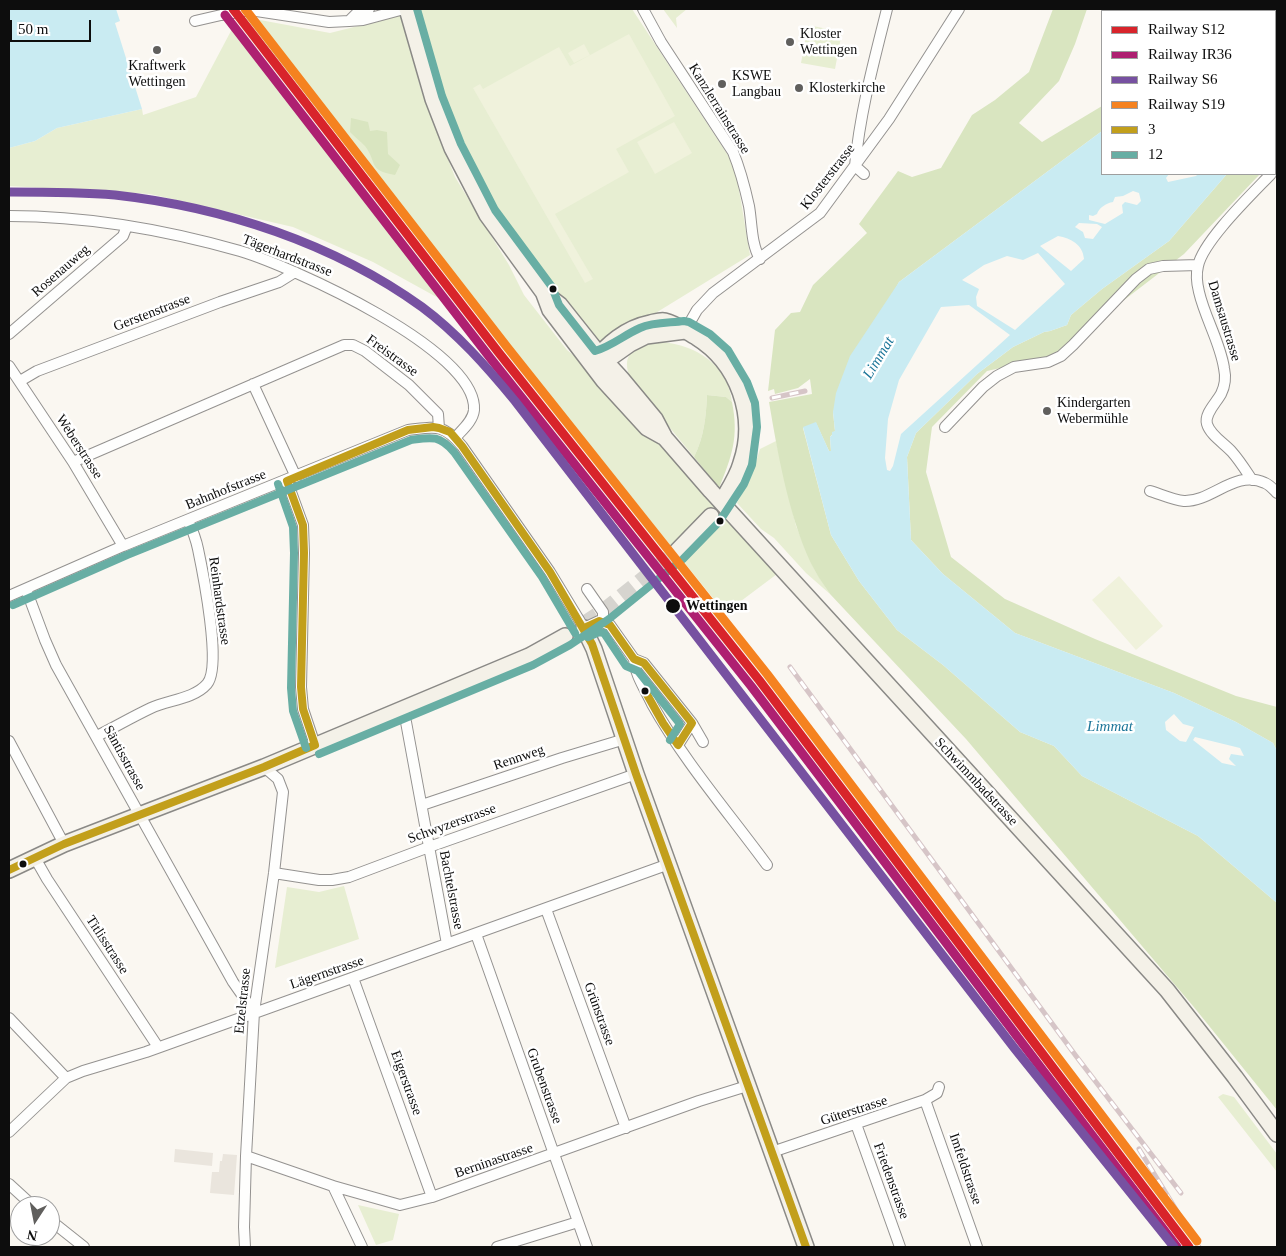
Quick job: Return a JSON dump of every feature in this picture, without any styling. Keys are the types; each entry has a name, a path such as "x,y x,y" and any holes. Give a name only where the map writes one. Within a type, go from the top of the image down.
{"street":[{"path":"349,22 356,14 369,9"},
{"path":"195,21 250,10 328,22 349,22 406,9"},
{"name":"Schwimmbadstrasse","path":"406,9 433,99 452,148 487,215 543,292 560,305 585,336 598,359 604,381 647,428 665,438"},
{"name":"Kanzlerrainstrasse","path":"642,9 661,42 733,152 748,204 756,252 760,259"},
{"path":"864,174 855,166 858,138 871,70 887,9"},
{"name":"Klosterstrasse","path":"685,331 697,310 713,293 820,214 889,119 959,9"},
{"name":"Damsaustrasse","path":"1252,480 1234,453 1209,430 1206,423 1207,416 1221,393 1225,371 1221,353 1199,293 1197,280 1198,265 1207,247 1220,229 1270,175"},
{"name":"Tägerhardstrasse","path":"9,216 82,220 147,228 240,251 268,260 340,292 387,319 439,356 460,377 468,388 474,409 470,421 455,438"},
{"name":"Rosenauweg","path":"9,334 123,236 127,226"},
{"path":"945,427 982,387 997,376 1014,367 1048,362 1061,356 1136,279 1149,269 1163,266 1198,265"},
{"name":"Gerstenstrasse","path":"20,382 37,371 220,302 279,282 295,272"},
{"name":"Schwimmbadstrasse","path":"543,292 550,310 598,359 621,378 656,419 665,438 711,491 1167,990 1236,1077 1277,1134"},
{"path":"598,359 611,341 632,328 658,321 665,321 685,331 704,342 721,357 738,386 745,405 747,427 742,462 726,494"},
{"path":"598,359 613,356 646,336 685,331"},
{"path":"585,336 611,341"},
{"path":"621,378 623,361 630,344"},
{"name":"Freistrasse","path":"73,462 344,345 353,345 364,351 409,385 438,414 439,428"},
{"name":"Weberstrasse","path":"9,366 73,462 123,546"},
{"path":"253,384 291,479 303,525 301,688 303,709 315,745"},
{"path":"439,428 450,432 455,438 550,572 584,628 594,649 636,774 806,1247"},
{"name":"Bahnhofstrasse","path":"9,596 123,546 408,430 439,428"},
{"path":"1150,491 1184,501 1206,496 1240,480 1252,480 1266,483 1277,493"},
{"path":"677,551 711,516"},
{"name":"Reinhardstrasse","path":"97,736 152,708 192,694 207,684 213,664 210,618 197,547 188,520"},
{"name":"Säntisstrasse","path":"26,589 56,665 233,982 254,1012"},
{"path":"587,589 603,612 603,622"},
{"path":"584,628 603,622 614,629 634,659 635,670 663,723 767,865"},
{"path":"9,870 64,844 264,768 529,656 565,636"},
{"path":"634,659 644,663 692,723 703,742"},
{"name":"Bachtelstrasse","path":"406,722 447,944"},
{"path":"678,745 692,723"},
{"name":"Rennweg","path":"422,805 625,739"},
{"path":"9,741 64,844"},
{"name":"Etzelstrasse","path":"245,1247 246,1156 254,1012 274,873 283,792 278,779 264,768"},
{"name":"Schwyzerstrasse","path":"274,873 332,880 349,877 428,847 636,774"},
{"name":"Titlisstrasse","path":"35,858 158,1048"},
{"name":"Lägernstrasse","path":"9,1132 66,1078 158,1048 669,864"},
{"name":"Grünstrasse","path":"546,909 626,1128"},
{"name":"Grubenstrasse","path":"476,934 587,1247"},
{"name":"Eigerstrasse","path":"353,978 432,1197"},
{"path":"9,1018 66,1078"},
{"name":"Berninastrasse","path":"246,1156 333,1186 400,1205 432,1197 747,1086"},
{"name":"Güterstrasse","path":"772,1152 925,1100 937,1094 939,1087"},
{"name":"Imfeldstrasse","path":"925,1100 977,1247"},
{"name":"Friedenstrasse","path":"856,1124 900,1247"},
{"path":"9,1184 22,1196"},
{"path":"333,1186 362,1247"},
{"path":"496,1247 578,1222"},
{"path":"60,1228 84,1247"}],"green space":[{"path":"422,9 632,9 735,166 750,255 654,314 623,325 596,345 526,253 472,174 431,87 415,11"},
{"path":"663,9 687,9 676,18 677,28"},
{"path":"1053,9 1087,9 1075,44 1059,81 1019,123 1042,142 1101,107 1101,132 899,282 833,412 835,431 830,437 831,451 829,451 816,423 803,428 831,535 859,581 897,630 943,665 1020,732 1054,746 1082,776 1198,836 1277,903 1277,1110 1193,1006 966,739 830,594 806,552 786,489 769,402 812,394 810,379 798,388 775,394 774,389 768,391 775,330 791,313 800,312 813,285 867,233 859,224 898,171 912,177 941,168 972,115 995,100 1029,72"},
{"path":"402,15 421,90 455,177 509,265 524,295 567,350 588,367 777,574 725,613 629,494 534,384 244,17 330,33"},
{"path":"808,25 842,32 835,69 801,63"},
{"path":"232,29 442,300 373,262 293,227 150,194 9,186 9,148 35,141 57,128 142,109 143,115 196,97"},
{"path":"629,34 675,116 616,149 629,172 555,214 593,279 585,283 473,88 480,84 483,89 559,47 570,66"},
{"path":"584,44 590,55 574,63 568,53"},
{"path":"351,118 368,122 370,131 387,132 388,154 400,165 395,175 380,171 374,165 365,146 350,132"},
{"path":"674,122 692,153 655,174 637,142"},
{"path":"1226,175 1259,175 1184,254 1050,357 987,371 932,427 926,472 951,557 1005,599 1095,639 1236,696 1277,707 1277,751 1273,743 1236,722 1174,693 1015,633 943,574 911,540 907,457 916,433 977,374 1013,347 1044,332 1067,325 1071,315 1102,289 1169,241"},
{"path":"662,342 687,347 708,359 724,377 729,389 732,402 726,397 707,395 704,427 694,457 632,382 628,372 628,357 632,352 644,345"},
{"path":"707,395 726,397 732,402 734,414 735,426 731,456 719,488 694,457 704,427"},
{"path":"776,441 796,526 815,571 830,594 806,573 774,538 761,529 737,503 751,477 760,449"},
{"path":"1119,576 1163,626 1136,650 1092,600"},
{"path":"344,886 359,939 275,968 287,887 319,892"},
{"path":"1223,1094 1234,1097 1277,1154 1277,1172 1218,1097"},
{"path":"358,1205 399,1214 393,1240 376,1245"}],"shaded area":[{"path":"175,1149 213,1153 212,1166 174,1162"},
{"path":"223,1154 237,1155 234,1195 210,1193 212,1172 219,1172"}],"water":[{"path":"9,9 116,9 120,21 115,23 142,109 57,128 35,141 9,148"},
{"path":"1277,9 1276,108 1276,10 1230,10"},
{"name":"Limmat","path":"1101,132 1101,175 1168,175 1166,178 1168,182 1197,175 1226,175 1169,241 1102,289 1071,315 1067,325 1044,332 1013,347 977,374 916,433 907,457 911,540 943,574 1015,633 1174,693 1236,722 1273,743 1277,751 1277,903 1198,836 1082,776 1054,746 1020,732 943,665 897,630 859,581 831,535 803,427 816,422 829,451 831,451 830,437 832,432 835,431 833,412 836,393 850,356 899,282","holes":["1133,191 1139,193 1141,201 1137,205 1125,202 1122,205 1123,213 1105,224 1089,220 1089,215 1097,214 1103,206 1113,202 1115,197 1123,196","1079,223 1097,224 1102,227 1093,239 1085,238 1083,232 1075,227","1058,236 1067,238 1079,246 1084,259 1071,271 1040,246","1038,253 1065,284 1015,330 977,306 976,297 979,289 962,280 984,265 1007,256 1023,260","969,305 1010,335 901,434 890,471 887,470 885,458 888,419 899,380 941,307","1174,714 1183,724 1194,727 1186,742 1180,741 1166,730 1165,722","1195,737 1240,748 1244,756 1231,754 1229,759 1236,766 1222,763 1193,740"]}],"tunnel":[{"path":"565,636 603,611 677,551"}],"railway":[{"path":"772,398 805,391"},
{"path":"790,667 1076,1056 1181,1193"},
{"path":"1139,1149 1199,1247"}],"rail line":[{"name":"S12","path":"233,9 499,353 759,680 1189,1247"},
{"name":"S19","path":"245,9 507,347 767,674 1197,1241"},
{"name":"IR36","path":"225,15 491,359 751,686 1177,1247"},
{"name":"S6","path":"9,192 115,195 156,201 236,219 276,232 352,264 388,284 435,317 482,363 515,401 1015,1049 1174,1247"}],"transit line":[{"name":"12","path":"319,754 533,665 570,645 609,619 683,559 719,522 744,484 752,465 757,427 755,403 747,382 728,350 710,334 689,322 645,326 595,351 559,305 552,287 495,210 461,144 442,96 417,9"},
{"name":"3","path":"287,481 408,430 439,428 450,432 462,446 550,572 592,644 636,774 806,1247"},
{"name":"12","path":"13,605 127,555 411,440 435,438 449,446 454,452 542,577 575,633"},
{"name":"3","path":"287,481 303,525 301,687 303,709 315,745"},
{"name":"12","path":"278,484 293,527 291,688 293,711 306,748"},
{"name":"3","path":"584,628 599,621 610,625 634,659 644,663 692,723 678,745 645,691"},
{"name":"12","path":"588,637 599,632 604,633 626,666 638,671 680,724 670,740"},
{"name":"3","path":"9,870 64,844 264,767 315,745"}],"place":[{"name":"Kloster Wettingen","path":"790,42"},
{"name":"Kraftwerk Wettingen","path":"157,50"},
{"name":"KSWE Langbau","path":"722,84"},
{"name":"Klosterkirche","path":"799,88"},
{"name":"Kindergarten Webermühle","path":"1047,411"},
{"name":"Wettingen","path":"673,606"}]}
